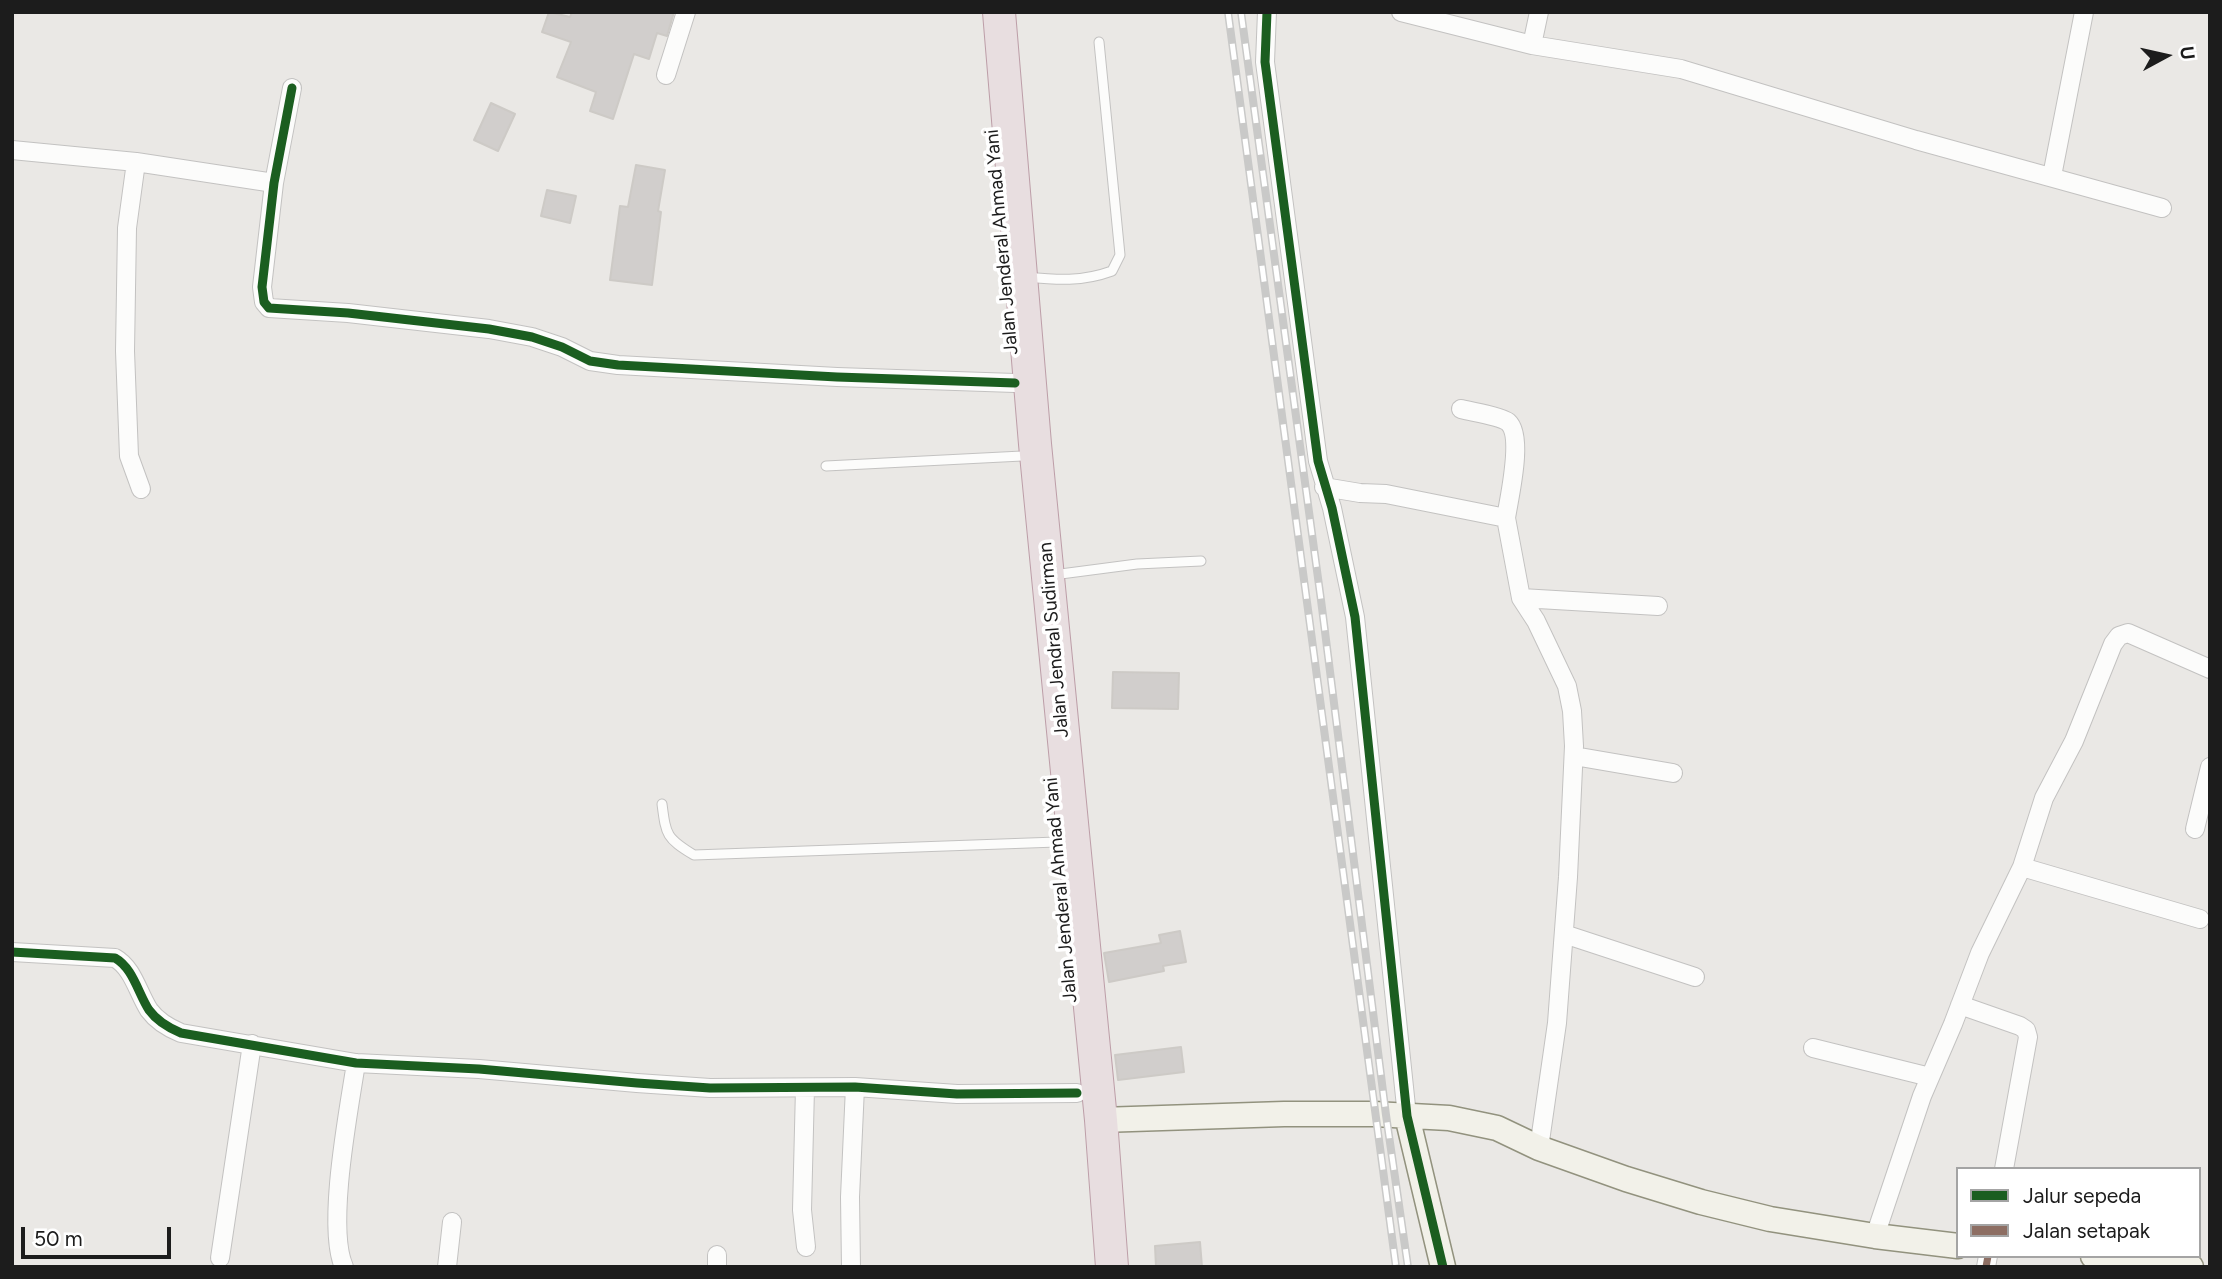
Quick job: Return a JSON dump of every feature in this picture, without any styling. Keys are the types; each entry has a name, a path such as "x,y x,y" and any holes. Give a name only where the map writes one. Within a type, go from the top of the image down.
{"highway":[{"name":"Jalan Jenderal Ahmad Yani","path":"981,12 1056,842 1090,1267"},
{"name":"Jalan Jendral Sudirman","path":"999,12 1048,576 1101,1120 1112,1267"}],"street":[{"path":"666,75 686,12"},
{"path":"1267,12 1265,62 1314,435 1355,617 1407,1116 1443,1267"},
{"path":"1401,12 1532,45 1681,69 1916,140 2162,208"},
{"path":"1532,45 1539,12"},
{"path":"2052,176 2084,12"},
{"path":"292,88 274,183 262,287 264,302 269,308 348,313 489,329 533,337 590,361 618,365 823,377 1015,383"},
{"path":"12,150 136,162 274,183"},
{"path":"136,162 127,228 125,351 128,456 141,489"},
{"path":"1461,409 1507,421 1513,429 1516,445 1506,518 1521,598 1536,621 1567,686 1572,711 1574,756 1564,934 1557,1023 1539,1148"},
{"path":"1324,487 1386,494 1506,518"},
{"path":"1521,598 1658,606"},
{"path":"1875,1236 1930,1077 1980,953 2022,867 2044,798 2074,741 2113,644 2119,636 2128,633 2210,669"},
{"path":"1574,756 1673,773"},
{"path":"2195,829 2206,794 2210,767"},
{"path":"2022,867 2200,919"},
{"path":"1564,934 1695,977"},
{"path":"12,952 115,958 124,963 150,1012 167,1027 181,1033 356,1063 479,1069 710,1088 855,1087 957,1094 1077,1093"},
{"path":"1960,1006 2020,1026 2026,1030 2028,1037 2004,1167"},
{"path":"220,1258 252,1044"},
{"path":"1813,1048 1930,1077"},
{"path":"344,1267 339,1256 337,1226 356,1063"},
{"path":"851,1267 850,1197 855,1087"},
{"path":"805,1088 802,1210 806,1247"},
{"path":"1101,1120 1272,1114 1449,1118 1497,1128 1539,1148 1701,1202 1770,1219 1956,1246"},
{"path":"447,1267 452,1222"},
{"path":"2111,1258 2191,1267"}],"lane":[{"path":"1021,276 1070,281 1094,278 1112,271 1120,255 1099,42"},
{"path":"826,466 1022,456"},
{"path":"1048,576 1137,564 1201,561"},
{"path":"662,804 666,832 676,845 694,855 1056,842"}],"building":[{"path":"549,12 570,17 572,12 674,12 667,36 657,33 649,59 634,54 613,119 590,111 596,92 557,77 571,42 542,32"},
{"path":"491,103 515,114 498,151 474,140"},
{"path":"636,165 665,170 658,211 661,212 652,285 610,280 620,206 628,207"},
{"path":"547,190 576,196 570,223 541,216"},
{"path":"1113,672 1179,673 1178,709 1112,708"},
{"path":"1180,931 1186,962 1163,966 1164,971 1109,982 1104,953 1161,943 1159,935"},
{"path":"1181,1047 1184,1072 1118,1080 1115,1055"},
{"path":"1200,1242 1202,1267 1156,1267 1155,1246"}],"railway":[{"path":"1228,12 1396,1267"},
{"path":"1241,12 1408,1267"}],"marked path":[{"path":"1986,1267 1988,1258"}],"cycle path":[{"path":"1267,12 1265,62 1318,461 1332,508 1355,617 1407,1116 1443,1267"},
{"path":"292,88 274,183 262,287 264,302 269,308 348,313 489,329 532,337 562,347 590,361 618,365 1015,383"},
{"path":"12,952 115,958 131,974 152,1014 181,1033 356,1063 479,1069 710,1088 855,1087 957,1094 1077,1093"}]}
